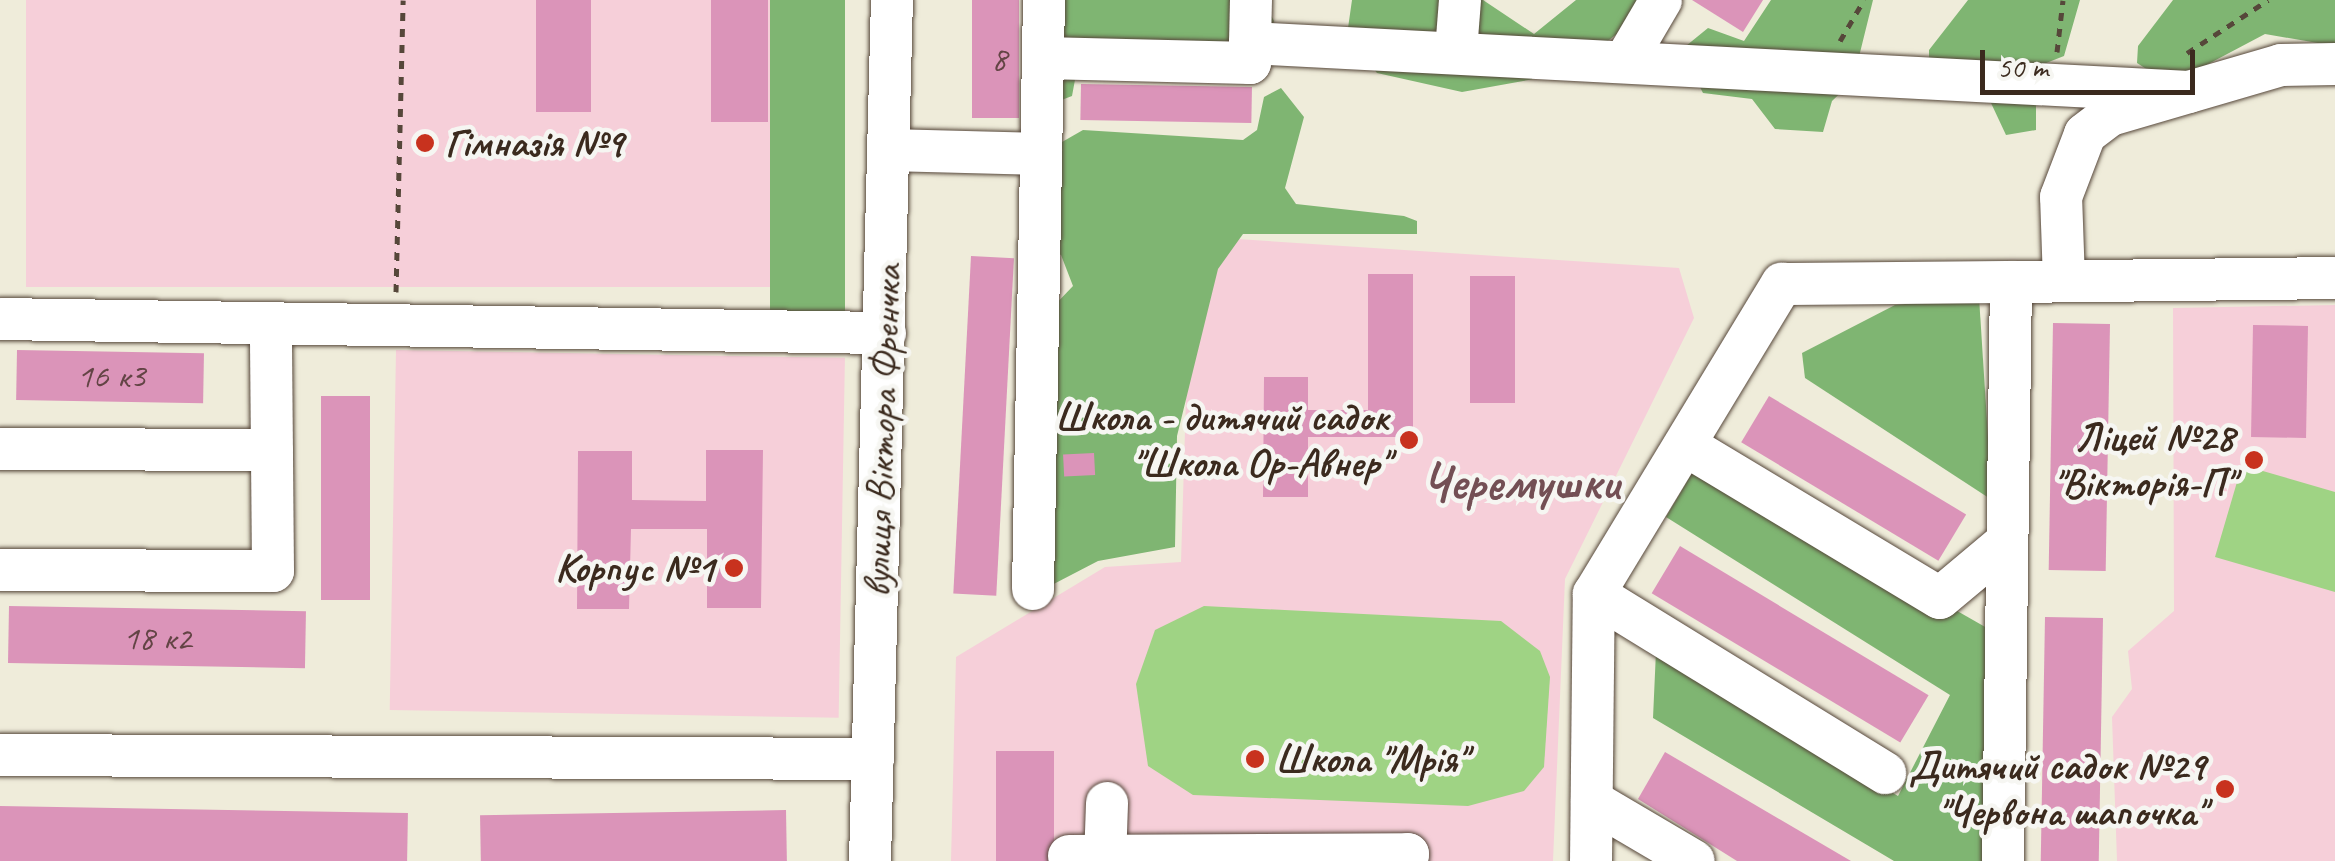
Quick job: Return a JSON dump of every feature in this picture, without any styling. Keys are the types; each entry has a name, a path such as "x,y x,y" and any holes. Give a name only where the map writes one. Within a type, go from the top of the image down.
{"street":[{"name":"вулиця Віктора Френчка","path":"870,861 892,0"},
{"path":"1033,589 1044,0"},
{"path":"1043,58 1250,63 1251,0"},
{"path":"1456,52 1460,0"},
{"path":"1627,58 1662,0"},
{"path":"1250,43 1826,66 2053,82 2335,64"},
{"path":"2064,281 2061,197 2086,134 2110,114 2182,76"},
{"path":"890,150 1041,154"},
{"path":"1591,861 1594,594 1782,284 2335,278"},
{"path":"2004,861 2011,282"},
{"path":"0,320 885,334"},
{"path":"0,570 273,571 271,324"},
{"path":"1685,445 1940,598 2007,542"},
{"path":"0,448 272,450"},
{"path":"1594,594 1886,773"},
{"path":"0,755 873,759"},
{"path":"1592,801 1694,861"},
{"path":"1106,803 1093,858 1120,850 1388,853 1408,861"}],"path":[{"path":"396,326 403,0"},
{"path":"1826,66 1864,0"},
{"path":"2053,82 2063,0"},
{"path":"2182,76 2268,0"}],"shaded area":[{"name":"Гімназія №9","path":"26,0 827,0 827,287 26,287"},
{"path":"1191,236 1679,268 1694,318 1565,579 1553,861 951,861 956,657 1105,567 1181,562"},
{"path":"2335,305 2335,861 2117,861 2112,717 2132,689 2128,651 2174,611 2173,308"},
{"path":"396,350 845,358 839,718 390,710"}],"green space":[{"path":"770,0 845,0 845,339 770,339"},
{"path":"1039,0 1263,0 1274,21 1265,53 1077,69 1072,96 1051,104"},
{"path":"1352,0 1483,0 1534,34 1576,0 1660,0 1567,73 1462,92 1377,73 1347,35"},
{"path":"1771,0 1873,0 1853,81 1832,101 1823,132 1775,129 1752,99 1703,93 1681,50 1708,28 1744,41"},
{"path":"1968,0 2080,0 2064,56 2036,67 2036,130 2006,135 1991,103 1929,81 1929,50"},
{"path":"2173,0 2335,0 2335,46 2265,34 2178,80 2159,77 2137,63 2138,46"},
{"path":"1281,88 1304,117 1285,188 1296,204 1404,216 1417,221 1417,234 1243,234 1218,269 1177,436 1175,547 1098,561 1046,588 1049,311 1073,286 1061,255 1025,239 1055,146 1083,130 1243,140 1257,130 1264,97"},
{"path":"1979,297 1992,500 1805,378 1802,353 1895,305"},
{"path":"1698,463 1987,628 1984,861 1894,861 1653,718 1656,651 1898,796 1950,695 1666,517"},
{"path":"2242,465 2335,492 2335,592 2215,557"},
{"path":"1204,606 1501,621 1540,651 1550,677 1544,767 1524,791 1468,806 1193,795 1148,766 1136,684 1155,630"}],"building":[{"path":"536,0 591,0 591,112 536,112"},
{"path":"711,0 768,0 768,122 711,122"},
{"path":"972,0 1019,0 1019,118 972,118"},
{"path":"1692,0 1763,0 1743,32"},
{"path":"1081,84 1252,87 1251,123 1080,120"},
{"path":"971,256 1014,258 996,596 953,594"},
{"path":"1368,274 1413,274 1413,437 1308,437 1308,497 1263,497 1264,377 1308,377 1308,410 1368,410"},
{"path":"1470,276 1515,276 1515,403 1470,403"},
{"path":"2053,323 2110,324 2106,571 2049,570"},
{"path":"2253,325 2308,326 2306,438 2251,437"},
{"path":"17,350 204,353 203,403 16,400"},
{"path":"321,396 370,396 370,600 321,600"},
{"path":"1769,396 1966,514 1938,561 1741,442"},
{"name":"Корпус №1","path":"706,450 763,450 761,608 707,608 707,529 631,529 629,609 577,609 578,451 632,451 632,500 706,501"},
{"path":"1094,453 1095,475 1064,477 1063,455"},
{"path":"1680,546 1929,695 1900,743 1652,593"},
{"path":"9,606 306,611 305,668 8,663"},
{"path":"2045,617 2103,618 2099,861 2041,861"},
{"path":"996,751 1054,751 1054,861 996,861"},
{"path":"1665,752 1851,861 1737,861 1638,799"},
{"path":"0,806 408,813 407,861 0,861"},
{"path":"786,810 787,861 481,861 480,815"}],"place":[{"name":"Гімназія №9","path":"425,143"},
{"name":"Школа - дитячий садок \"Школа Ор-Авнер\"","path":"1409,440"},
{"name":"Ліцей №28 \"Вікторія-П\"","path":"2254,460"},
{"name":"Корпус №1","path":"734,568"},
{"name":"Школа \"Мрія\"","path":"1255,759"},
{"name":"Дитячий садок №29 \"Червона шапочка\"","path":"2225,789"}],"district":[{"name":"Черемушки","path":"1520,483"}]}
